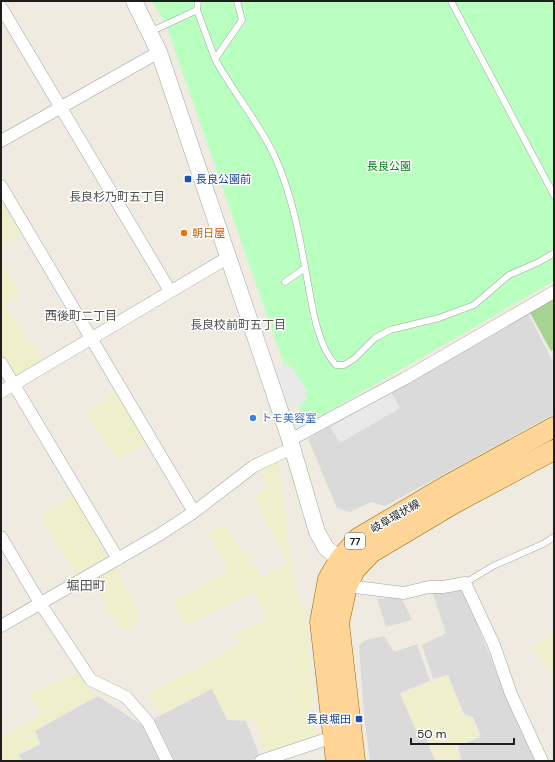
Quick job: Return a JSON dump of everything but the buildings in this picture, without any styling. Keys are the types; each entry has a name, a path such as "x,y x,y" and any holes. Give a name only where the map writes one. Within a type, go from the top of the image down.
{"main road":[{"name":"岐阜環状線","path":"355,761 339,623 347,572 358,538 446,486 554,427"},
{"name":"岐阜環状線","path":"336,761 320,622 328,579 347,572 371,553 455,503 554,450"}],"street":[{"path":"134,1 159,52 291,444 317,532 326,548 347,572 404,593 429,587 443,587 465,583 494,645 511,694 542,761"},
{"path":"1,6 170,291"},
{"path":"1,142 60,106 159,52"},
{"path":"1,186 194,512"},
{"path":"1,392 228,258"},
{"path":"1,626 118,559 194,512 254,466 554,292"},
{"path":"1,363 118,559"},
{"path":"1,536 40,603 91,680 126,697 148,722 167,761"},
{"path":"261,761 333,738"}],"lane":[{"path":"198,1 197,10 215,59 275,156 288,190 300,240 313,313 318,331 330,357 336,365 344,365 354,359 374,338 390,330 439,318 474,305 509,275 539,262 554,253"},
{"path":"215,59 242,20 237,1"},
{"path":"451,1 554,195"},
{"path":"150,32 197,10"},
{"path":"285,282 305,268"},
{"path":"465,583 493,566 554,537"}],"shaded area":[{"path":"527,311 554,364 554,414 385,506 371,502 350,512 337,508 308,439"},
{"path":"286,364 293,368 307,391 305,402 290,409 276,370"},
{"path":"391,392 400,408 340,443 330,427"},
{"path":"463,589 506,696 536,761 462,761 458,747 481,736 473,717 464,714 448,675 433,679 422,645 446,633 432,591"},
{"path":"401,597 412,620 386,627 377,599"},
{"path":"384,636 394,652 417,644 430,681 400,693 419,738 425,736 435,761 370,761 364,715 359,646 365,640"},
{"path":"212,689 227,720 246,721 260,757 248,761 23,761 19,755 41,744 35,731 98,696 142,725"}],"green space":[{"name":"長良公園","path":"152,1 554,1 554,281 305,425 166,25"},
{"path":"1,201 21,233 1,244"},
{"path":"1,263 20,295 5,306 43,360 16,376 1,351"},
{"path":"554,296 554,349 551,351 529,311"},
{"path":"116,391 147,443 116,460 87,413"},
{"path":"277,461 296,594 305,608 317,738 266,755 254,719 228,719 212,688 160,714 149,693 241,644 235,634 267,620 254,592 184,626 174,600 228,571 208,533 226,524 243,553 250,557 261,578 288,564 254,497 268,488 260,471"},
{"path":"74,494 107,556 77,575 41,516"},
{"path":"116,568 138,613 138,619 133,625 120,631 93,581"},
{"path":"554,633 554,677 533,647"},
{"path":"77,673 94,696 35,730 40,743 18,754 22,761 1,761 1,737 41,715 29,693"},
{"path":"448,676 463,717 471,718 479,736 456,746 461,760 436,761 424,734 419,737 402,694"}],"place":[{"name":"長良公園前","path":"188,179"},
{"name":"朝日屋","path":"184,233"},
{"name":"トモ美容室","path":"253,418"},
{"name":"長良堀田","path":"359,719"}],"district":[{"name":"長良杉乃町五丁目","path":"117,197"},
{"name":"西後町二丁目","path":"81,316"},
{"name":"長良校前町五丁目","path":"238,325"},
{"name":"堀田町","path":"86,585"}]}
